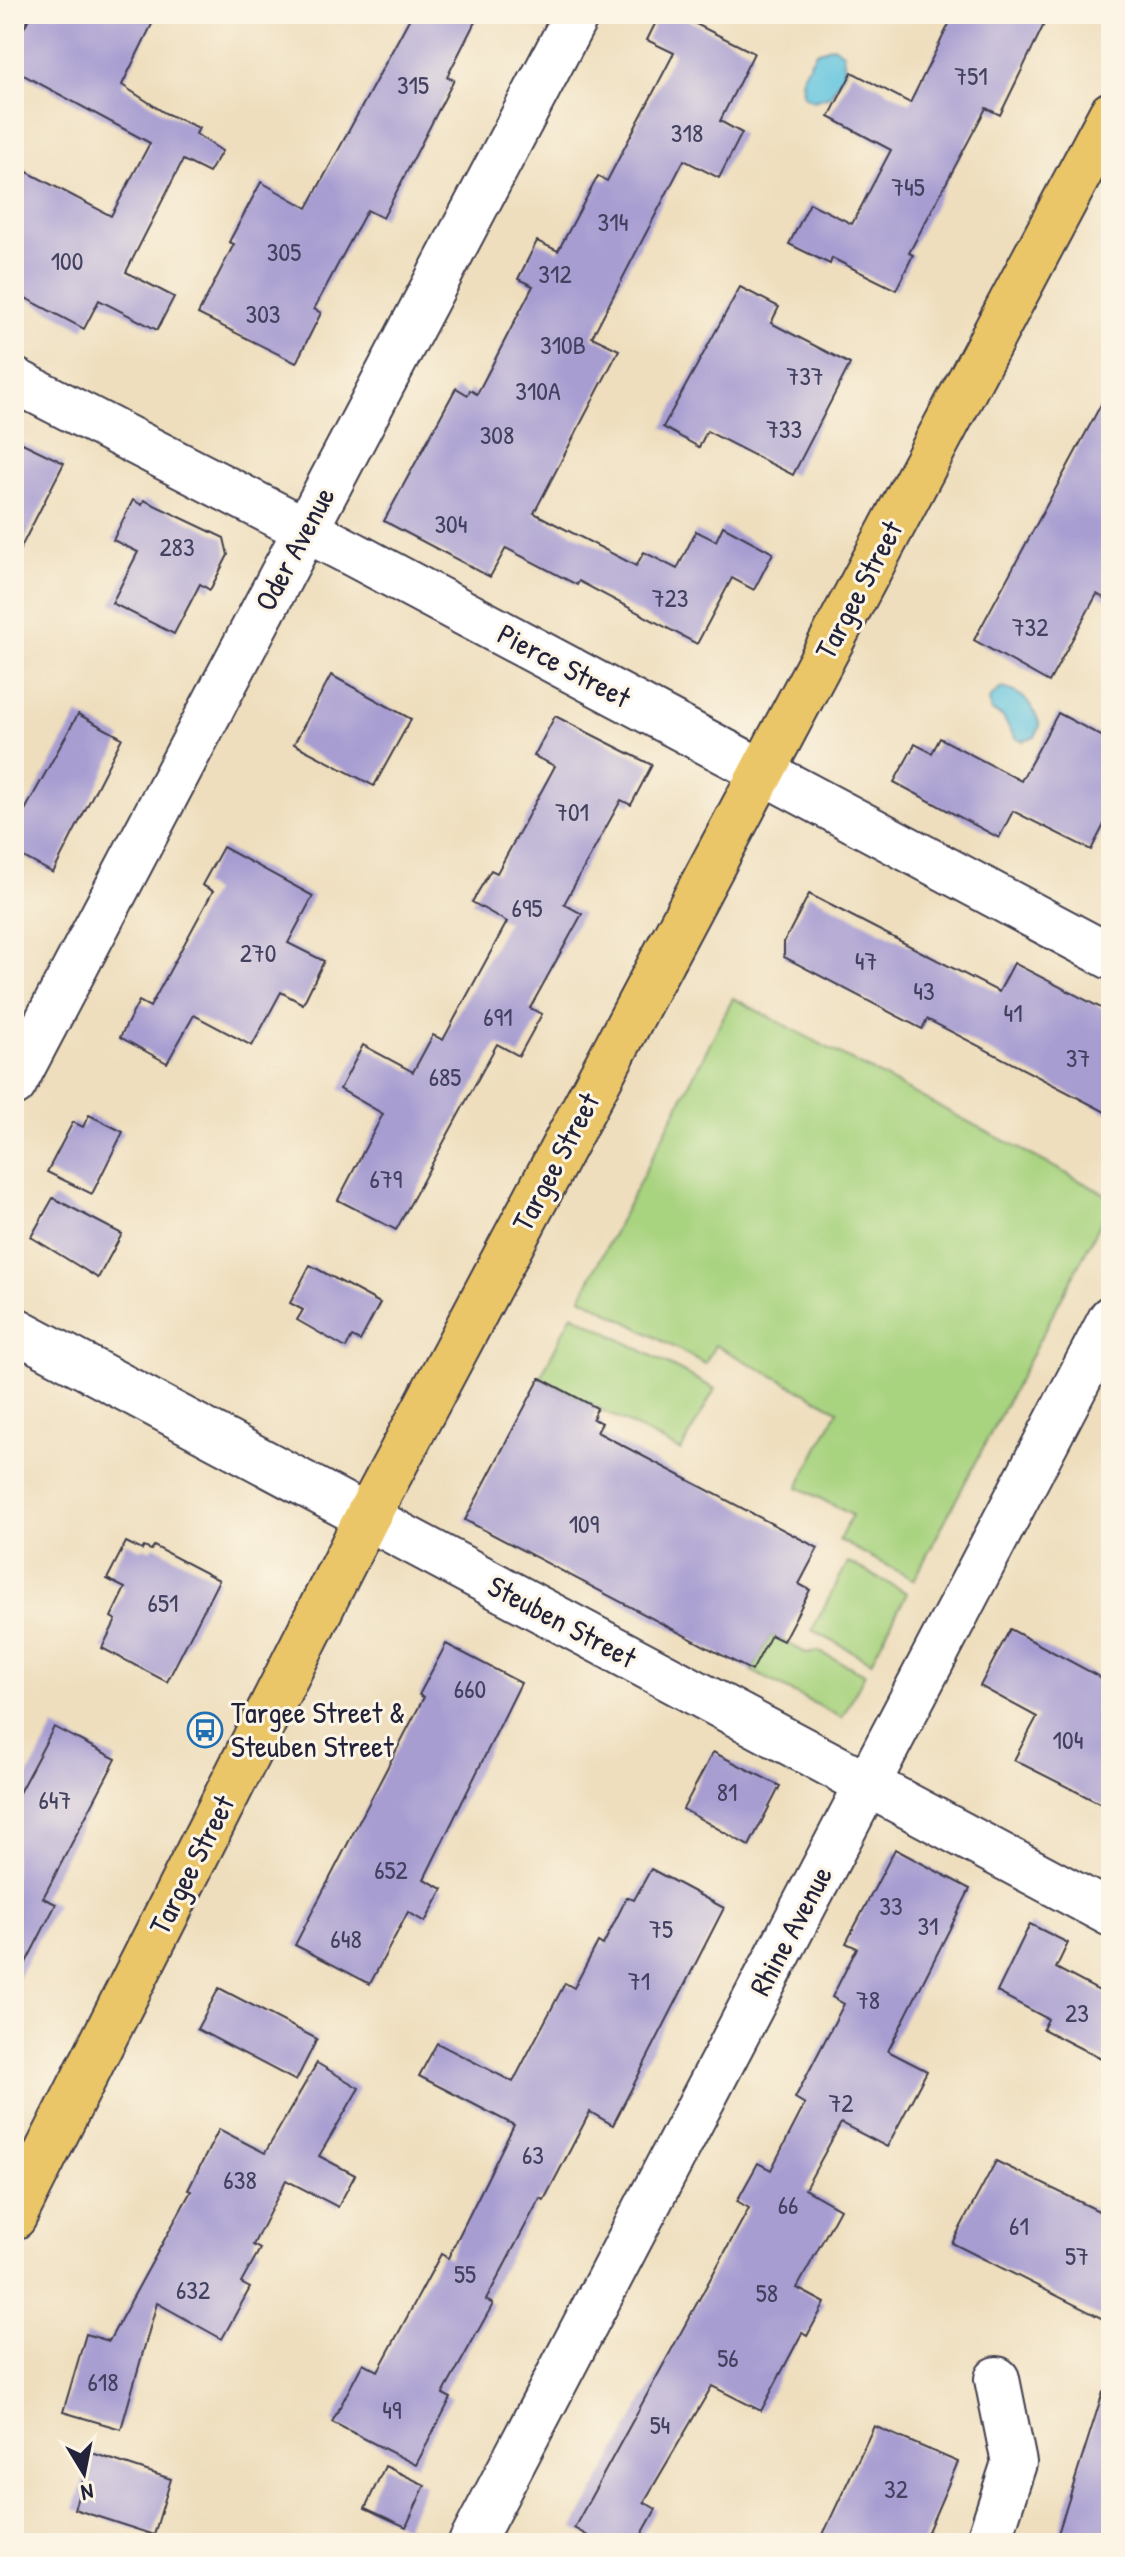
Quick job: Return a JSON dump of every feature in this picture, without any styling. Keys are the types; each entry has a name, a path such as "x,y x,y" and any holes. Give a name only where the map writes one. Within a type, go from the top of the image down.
{"main road":[{"name":"Targee Street","path":"14,2217 366,1519 763,771 1105,139"}],"street":[{"name":"Oder Avenue","path":"14,1084 577,14"},
{"name":"Pierce Street","path":"14,380 305,529 1111,957"},
{"name":"Rhine Avenue","path":"471,2543 1111,1318"},
{"name":"Steuben Street","path":"14,1329 1111,1914"},
{"path":"988,2543 1014,2463 997,2379"}],"green space":[{"path":"733,998 1111,1197 1111,1203 914,1580 839,1540 852,1515 798,1487 838,1410 715,1345 705,1364 581,1297"},
{"path":"572,1314 715,1389 681,1451 540,1378"},
{"path":"848,1562 907,1593 871,1662 812,1630"},
{"path":"771,1635 806,1653 818,1651 865,1674 842,1718 752,1671"}],"water":[{"path":"833,46 843,53 845,71 830,96 813,101 803,95 802,77 816,52"},
{"path":"1001,688 1021,696 1031,706 1040,726 1035,737 1023,741 1016,739 1002,716 991,711 989,699"}],"building":[{"path":"31,14 157,14 122,85 165,113 199,128 196,134 222,151 209,173 183,160 126,272 174,297 157,330 99,300 84,329 14,292 14,165 111,216 150,143 14,70 14,47"},
{"path":"412,14 479,14 447,77 454,80 383,218 367,210 314,309 321,313 296,363 198,314 234,244 229,242 261,182 307,208"},
{"path":"660,14 676,14 754,53 720,121 742,133 719,178 684,160 592,337 619,350 534,513 636,566 644,552 677,569 696,531 716,541 723,526 773,553 754,590 732,578 697,644 579,581 577,585 506,548 490,577 384,521 456,388 468,395 470,390 477,394 533,286 518,279 537,241 558,251 598,176 607,181 674,53 647,40"},
{"path":"954,14 1049,14 1000,115 986,108 909,253 913,255 896,290 832,258 830,264 789,244 810,203 852,224 891,150 829,117 852,72 910,103"},
{"path":"740,287 779,307 771,323 850,364 793,475 707,431 699,447 663,427"},
{"path":"1111,386 1111,602 1097,594 1049,682 974,640"},
{"path":"14,439 64,463 14,561"},
{"path":"133,500 142,505 144,500 224,538 228,555 210,590 200,584 174,634 112,603 138,552 113,540"},
{"path":"331,675 411,719 374,786 294,744"},
{"path":"1058,713 1111,741 1111,811 1091,850 1013,811 999,838 894,782 915,744 932,753 940,738 1021,781"},
{"path":"78,714 122,738 53,873 14,852 14,830"},
{"path":"555,716 652,765 631,805 621,800 564,904 582,914 530,1008 542,1014 519,1056 497,1044 396,1230 338,1200 383,1114 340,1089 363,1045 413,1072 433,1035 443,1040 507,922 472,902 491,870 497,873 555,766 534,756"},
{"path":"223,847 313,896 288,943 324,961 303,1004 281,992 252,1046 194,1015 167,1063 120,1037 139,1001 150,1007 213,891 202,885"},
{"path":"809,894 999,992 1014,963 1111,1013 1111,1115 927,1019 922,1029 784,957 784,942"},
{"path":"89,1115 123,1132 92,1194 47,1172 73,1122 83,1127"},
{"path":"53,1198 122,1234 98,1278 31,1237"},
{"path":"310,1265 380,1303 360,1341 352,1337 346,1348 297,1320 303,1310 290,1303"},
{"path":"540,1378 597,1408 593,1419 602,1423 597,1432 818,1548 799,1584 810,1590 783,1641 771,1635 752,1671 465,1520"},
{"path":"126,1542 142,1550 144,1547 151,1550 154,1546 219,1580 167,1682 102,1648 116,1620 111,1617 125,1588 107,1579"},
{"path":"1010,1629 1111,1683 1111,1809 1014,1760 1037,1717 980,1686"},
{"path":"446,1644 521,1683 424,1879 443,1889 425,1922 408,1912 370,1984 295,1945 424,1697 419,1695"},
{"path":"54,1727 116,1759 43,1898 56,1904 14,1986 14,1802"},
{"path":"713,1752 780,1786 749,1846 683,1809"},
{"path":"895,1849 970,1889 888,2051 927,2071 887,2147 841,2123 805,2189 840,2209 797,2288 825,2303 807,2336 802,2333 761,2411 712,2386 644,2502 656,2509 637,2543 601,2543 574,2528 749,2208 737,2201 758,2163 771,2170 805,2104 795,2098 844,2004 832,1997 857,1948 846,1943"},
{"path":"651,1869 724,1908 613,2125 590,2112 544,2200 540,2198 486,2300 493,2304 443,2394 451,2398 416,2465 332,2422 363,2363 378,2371 441,2254 448,2258 514,2125 419,2076 437,2043 513,2082 565,1983 574,1988 598,1942 603,1945 627,1897 634,1900"},
{"path":"1030,1924 1068,1943 1056,1968 1111,1997 1111,2064 1043,2029 1048,2019 997,1992"},
{"path":"219,1988 317,2039 296,2081 197,2029"},
{"path":"317,2063 359,2088 319,2156 355,2175 338,2207 286,2180 253,2245 260,2249 241,2283 250,2288 222,2339 157,2303 121,2429 63,2412 86,2334 109,2341 191,2191 188,2190 219,2129 265,2153"},
{"path":"996,2161 1111,2217 1111,2323 952,2243"},
{"path":"1103,2392 1111,2393 1111,2543 1055,2543"},
{"path":"874,2426 958,2462 923,2543 819,2543"},
{"path":"92,2453 171,2479 154,2535 74,2509"},
{"path":"385,2466 425,2485 406,2527 365,2508"}],"place":[{"name":"Targee Street & Steuben Street","path":"205,1730"}]}
